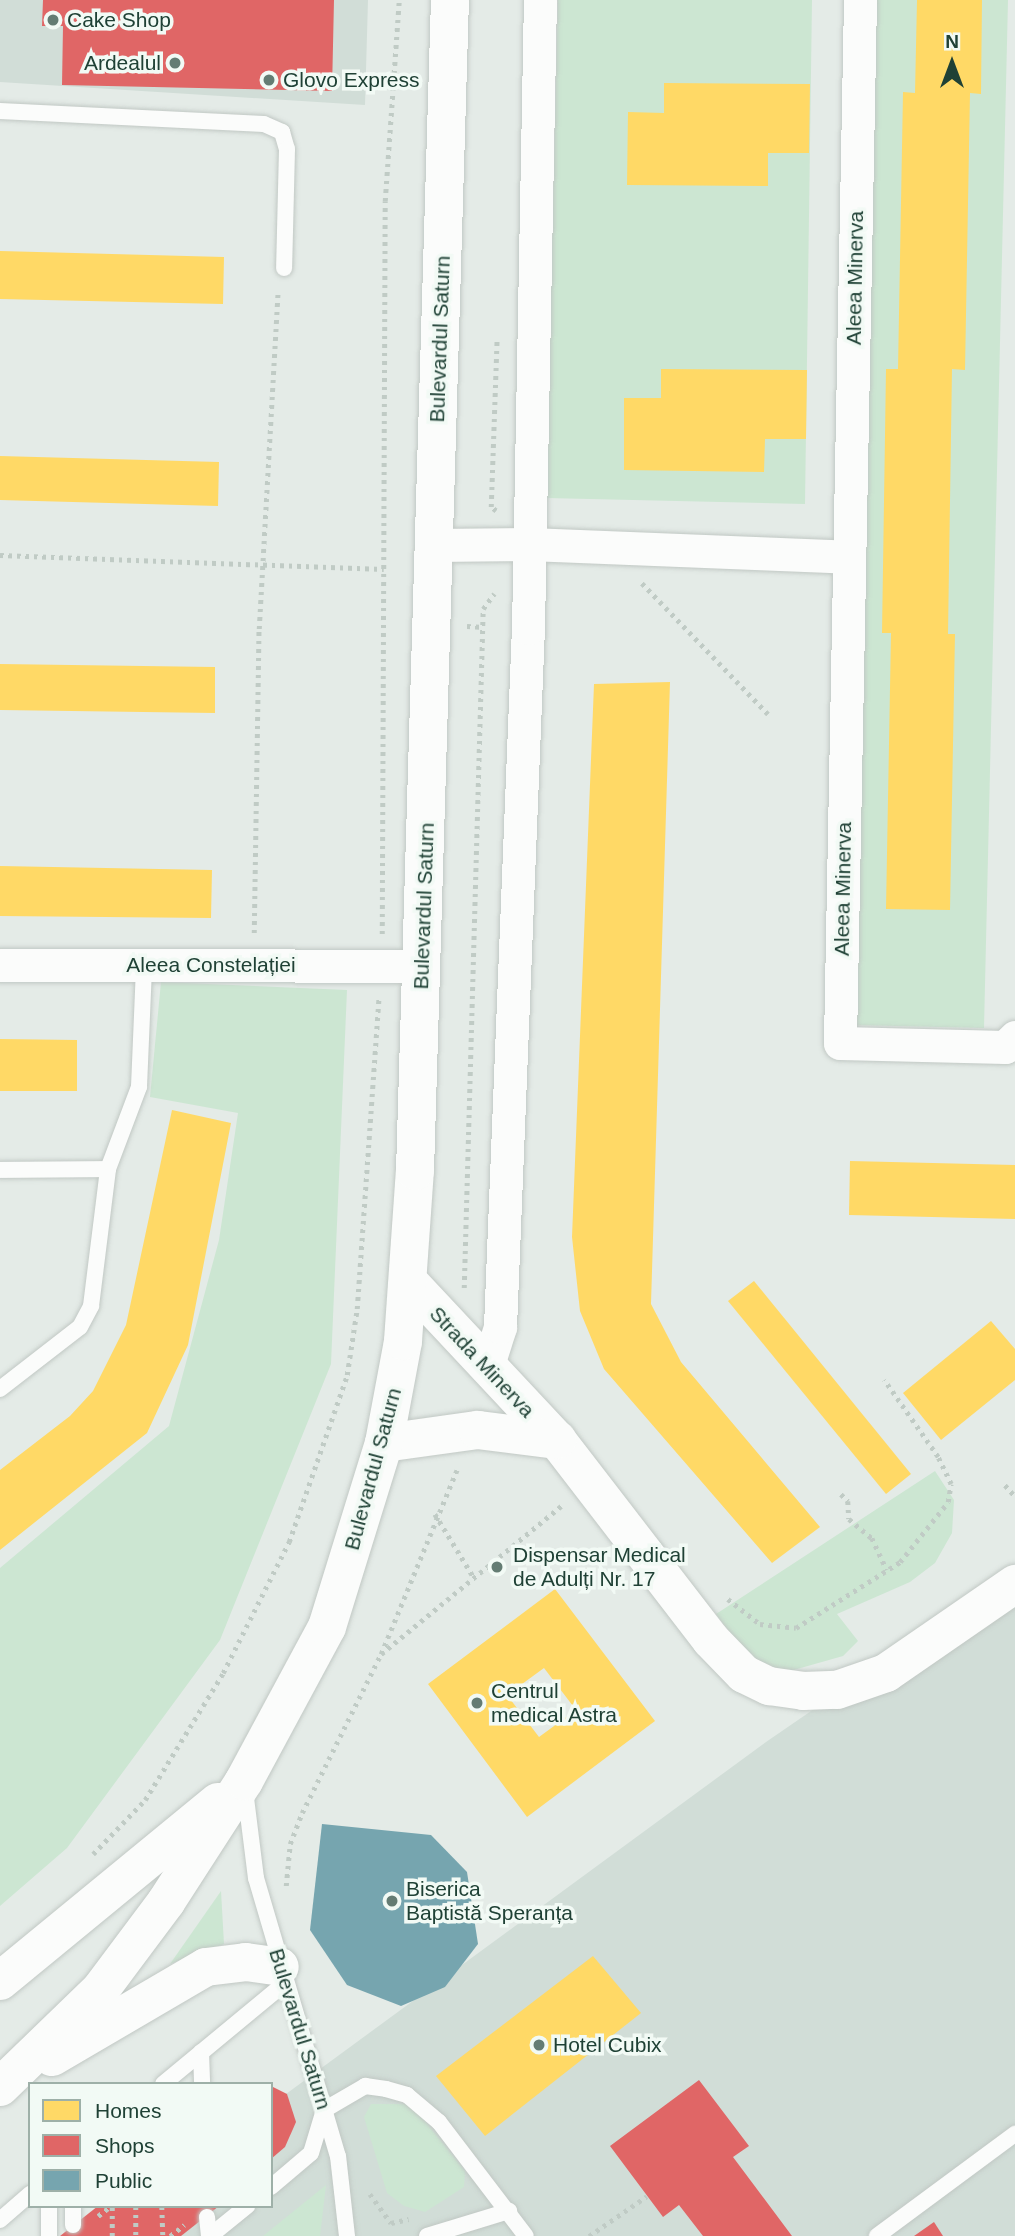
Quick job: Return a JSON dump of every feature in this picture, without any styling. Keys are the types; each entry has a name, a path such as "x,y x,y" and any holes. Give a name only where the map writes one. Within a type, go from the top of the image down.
{"main road":[{"name":"Bulevardul Saturn","path":"9,2080 101,1989 166,1902 244,1781 327,1627 384,1443 398,1376 408,1282 422,966 450,0"},
{"name":"Strada Minerva","path":"408,1282 556,1440 727,1660 744,1674 769,1686 803,1691 837,1690 886,1673 1014,1588"},
{"name":"Strada Minerva","path":"384,1443 478,1430 556,1440"},
{"name":"Bulevardul Saturn","path":"0,1981 244,1781"},
{"path":"9,2080 65,2051 206,1967 246,1962 283,1975"}],"street":[{"path":"487,1368 500,1327 529,544 540,0"},
{"name":"Aleea Minerva","path":"860,0 840,1042 1005,1047 1015,1037"},
{"path":"433,545 529,544 849,557"},
{"name":"Aleea Constelației","path":"0,965 422,966"}],"lane":[{"path":"0,111 264,124 282,132 287,149 284,268"},
{"path":"0,1389 80,1327 91,1306 108,1169 139,1087 144,966"},
{"path":"0,1170 108,1169"},
{"name":"Bulevardul Saturn","path":"244,1781 256,1878 338,2156 347,2236"},
{"path":"170,2081 283,1975"},
{"path":"201,2052 202,2082"},
{"path":"273,2185 311,2153 324,2110 365,2087 407,2095 439,2122 526,2236"},
{"path":"877,2236 1015,2134"},
{"path":"0,2220 28,2196"},
{"path":"49,2208 49,2236"},
{"path":"73,2208 74,2225"},
{"path":"209,2236 244,2208"},
{"path":"427,2236 509,2211"},
{"path":"208,2217 209,2236"}],"path":[{"path":"86,1859 145,1800 223,1673 289,1542 348,1375 358,1309 381,965 385,201 399,0"},
{"path":"253,965 259,629 265,568 276,301 284,268"},
{"path":"609,548 768,714"},
{"path":"0,555 265,568 384,569"},
{"path":"496,591 483,609 464,1297 500,1327"},
{"path":"724,1596 760,1624 796,1628 900,1562 948,1502 951,1484 938,1457 884,1380"},
{"path":"285,1897 290,1844 298,1823 381,1654 452,1474 466,1461"},
{"path":"1005,1485 1015,1496"},
{"path":"841,1494 848,1501 849,1519 872,1538 887,1570"},
{"path":"381,1654 565,1502 573,1512"},
{"path":"435,1514 473,1576"},
{"path":"368,2184 371,2197 391,2223 417,2218"},
{"path":"589,2236 647,2196"},
{"path":"112,2208 112,2236"},
{"path":"136,2208 136,2236"},
{"path":"162,2208 163,2236"}],"shaded area":[{"path":"0,0 368,0 365,105 0,82"},
{"path":"1015,1571 1015,2236 92,2236 129,2208 273,2208 273,2104 766,1742"}],"green space":[{"path":"558,0 812,0 805,504 546,498"},
{"path":"875,0 1008,0 984,1028 851,1025"},
{"path":"161,982 347,990 331,1364 220,1640 67,1848 0,1906 0,1568 169,1426 219,1240 238,1113 150,1097"},
{"path":"935,1471 954,1500 952,1533 935,1563 910,1582 837,1614 858,1641 843,1656 783,1673 752,1662 716,1614"},
{"path":"221,1891 224,1944 170,1964"},
{"path":"371,2104 411,2104 465,2171 464,2187 425,2212 404,2206 387,2193 364,2117"},
{"path":"326,2185 320,2236 263,2236"}],"building: Homes":[{"path":"917,0 982,0 981,94 970,93 965,370 952,369 948,634 955,634 950,910 886,909 891,633 882,633 886,369 898,369 903,92 915,93"},
{"path":"664,83 810,84 809,153 768,153 768,186 627,185 628,112 664,113"},
{"path":"0,251 224,257 223,304 0,299"},
{"path":"661,369 807,370 806,439 765,439 764,472 624,470 624,398 661,398"},
{"path":"0,456 219,462 218,506 0,500"},
{"path":"0,664 215,667 215,713 0,710"},
{"path":"670,682 651,1304 681,1362 820,1527 772,1563 604,1369 580,1311 572,1237 594,684"},
{"path":"0,866 212,870 211,918 0,916"},
{"path":"0,1039 77,1040 77,1091 0,1091"},
{"path":"172,1110 231,1123 188,1345 147,1433 0,1550 0,1470 70,1416 93,1391 126,1325"},
{"path":"850,1161 1015,1165 1015,1219 849,1215"},
{"path":"754,1281 911,1474 886,1494 728,1301"},
{"path":"991,1321 1015,1349 1015,1380 941,1440 903,1393"},
{"name":"Centrul medical Astra","path":"555,1589 655,1721 527,1817 428,1684","holes":["544,1668 576,1710 539,1737 507,1695"]},
{"name":"Hotel Cubix","path":"593,1956 641,2013 485,2136 436,2076"}],"building: Shops":[{"path":"43,0 334,0 332,91 62,85 63,26 42,26"},
{"path":"699,2080 749,2146 733,2157 792,2236 703,2236 679,2205 663,2217 610,2146"},
{"path":"273,2087 287,2094 296,2122 285,2147 273,2157"},
{"path":"95,2208 216,2208 181,2236 60,2236"},
{"path":"934,2222 943,2236 914,2236"}],"building: Public":[{"name":"Biserica Baptistă Speranța","path":"322,1824 431,1835 467,1872 478,1944 445,1987 401,2006 347,1985 310,1930"}],"place":[{"name":"Cake Shop","path":"53,20"},
{"name":"Ardealul","path":"175,63"},
{"name":"Glovo Express","path":"269,80"},
{"name":"Dispensar Medical de Adulți Nr. 17","path":"497,1567"},
{"name":"Centrul medical Astra","path":"477,1703"},
{"name":"Biserica Baptistă Speranța","path":"392,1901"},
{"name":"Hotel Cubix","path":"539,2045"}]}
